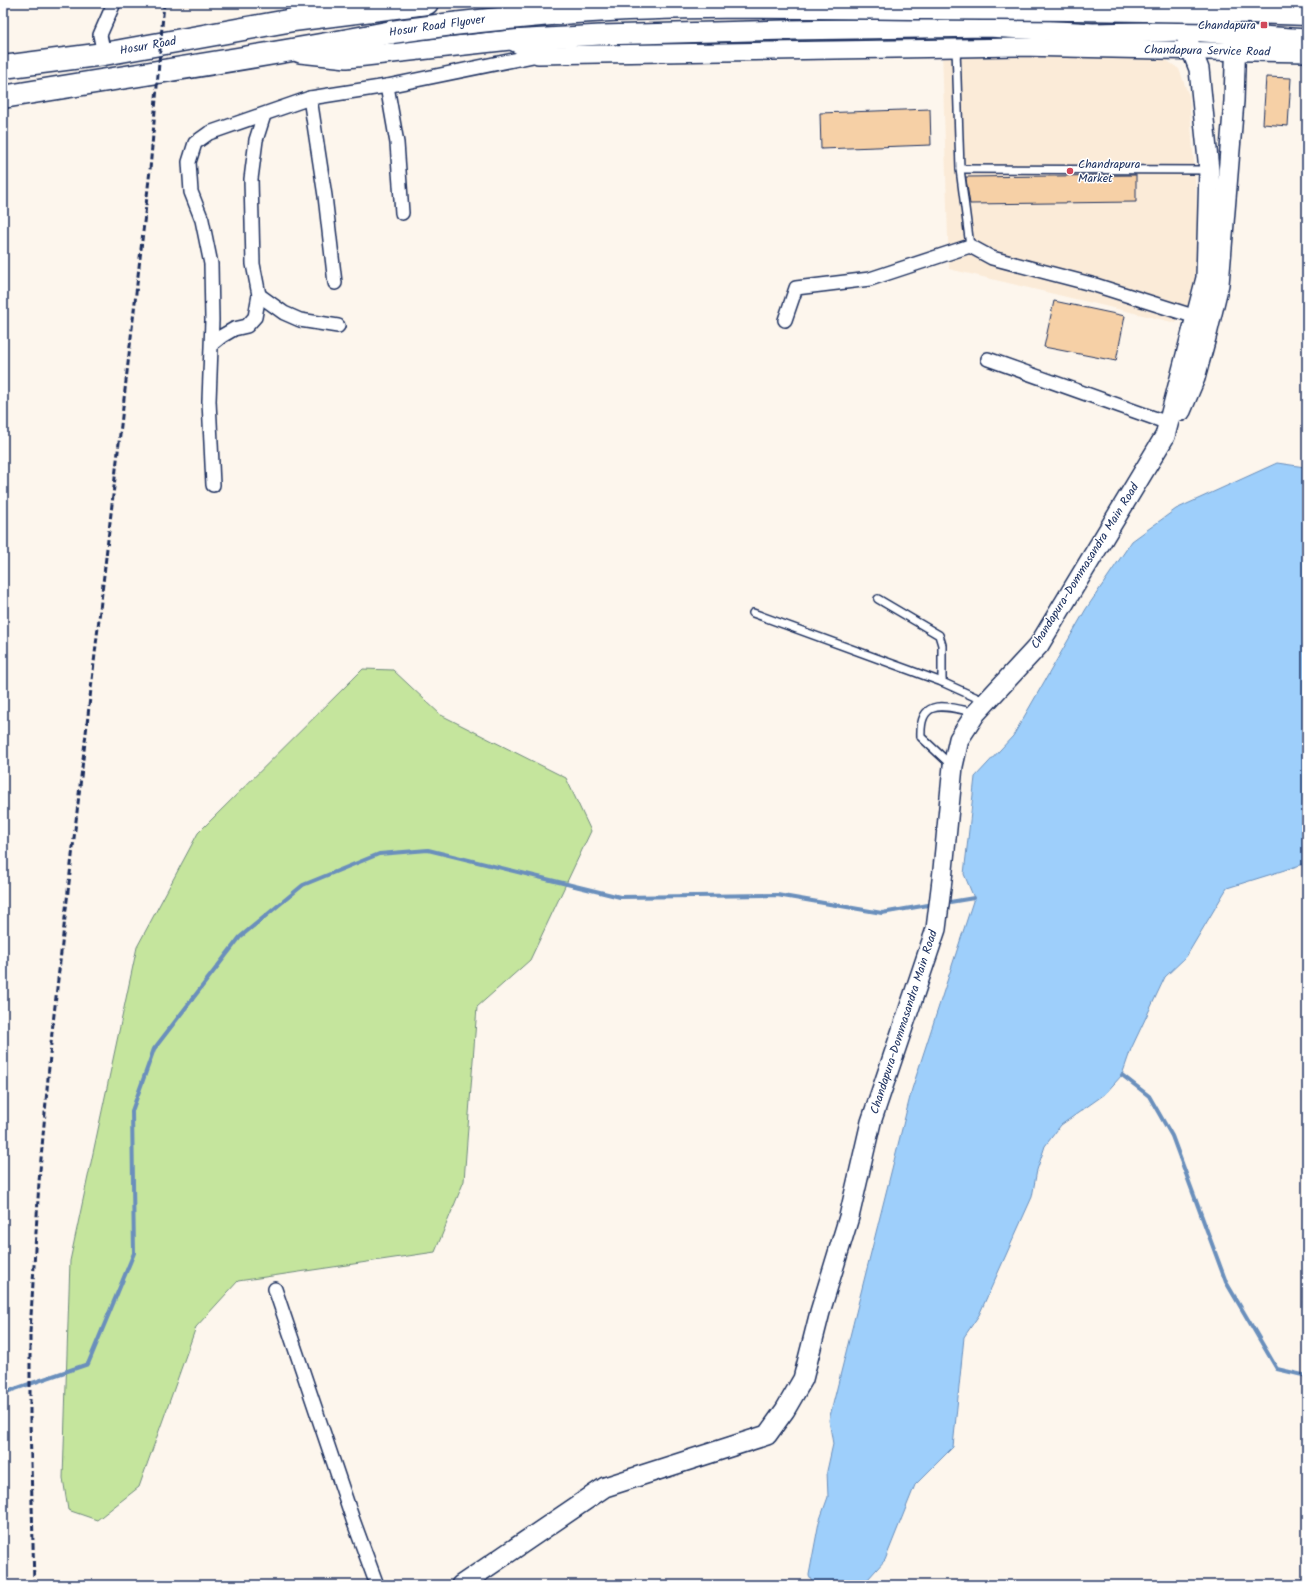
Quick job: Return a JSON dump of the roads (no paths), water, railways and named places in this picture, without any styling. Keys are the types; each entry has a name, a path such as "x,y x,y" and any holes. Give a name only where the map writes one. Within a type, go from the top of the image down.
{"highway":[{"name":"Hosur Road Flyover","path":"293,20 427,3"},
{"name":"Hosur Road Flyover","path":"289,52 392,32 472,21 576,12 652,9 826,7 1105,9 1241,11 1307,14"},
{"name":"Hosur Road","path":"3,67 104,54 293,20"},
{"path":"3,98 121,77 289,52"}],"main road":[{"path":"293,20 327,3"},
{"path":"980,3 980,27"},
{"path":"1109,41 1110,3"},
{"path":"1167,430 1184,405 1195,378 1208,330 1218,284 1234,101 1235,43 1224,3"},
{"path":"289,52 347,58 510,40 609,35 772,30 980,27 1109,41 1184,31 1235,43 1307,39"},
{"name":"Chandapura-Dommasandra Main Road","path":"461,1585 605,1487 767,1436 803,1379 820,1312 849,1216 871,1122 936,929 953,766 960,739 981,707 1038,645 1167,430 1206,278 1209,170 1199,69 1184,31"}],"street":[{"path":"104,54 100,35 114,3"},
{"path":"510,40 538,54"},
{"name":"Chandapura Service Road","path":"538,54 1056,47 1109,41 1193,51 1235,43 1307,54"},
{"path":"213,485 209,400 212,344 211,264 202,220 191,192 189,162 195,143 208,133 310,98 387,86 538,54"},
{"path":"387,86 397,143 402,212"},
{"path":"310,98 325,196 334,283"},
{"path":"212,344 234,329 247,326 255,317 259,295 253,264 251,179 256,140 264,115"},
{"path":"785,320 796,288 870,279 970,246 992,258 1095,285 1196,317"},
{"path":"259,295 284,313 300,320 338,326"},
{"path":"988,359 1167,430"},
{"path":"275,1289 353,1520 377,1585"}],"lane":[{"path":"956,48 960,169 970,246"},
{"path":"960,169 1209,170"},
{"path":"878,599 939,635 942,645 942,682"},
{"path":"753,613 942,682 981,707"},
{"path":"953,766 921,738 920,723 928,711 939,706 981,707"}],"water":[{"path":"1277,463 1305,467 1307,474 1307,863 1227,888 1186,957 1165,977 1131,1049 1122,1075 1105,1094 1061,1125 1045,1146 1037,1170 1032,1197 979,1315 964,1337 953,1447 915,1485 885,1560 868,1579 858,1585 814,1585 809,1575 819,1522 828,1497 827,1471 833,1444 829,1420 912,1089 974,898 964,874 975,777 1013,736 1086,609 1132,541 1176,509"}],"waterway":[{"path":"3,1393 88,1364 134,1253 132,1111 154,1049 240,937 303,885 379,854 428,850 620,897 777,895 882,913 934,904"},
{"path":"944,903 974,898"},
{"path":"1122,1075 1149,1096 1172,1136 1226,1282 1277,1369 1307,1376"}],"railway":[{"path":"34,1585 30,1420 30,1333 39,1182 52,1032 150,170 164,3"}],"place":[{"name":"Chandapura","path":"1264,25"},
{"name":"Chandrapura Market","path":"1070,171"}]}
